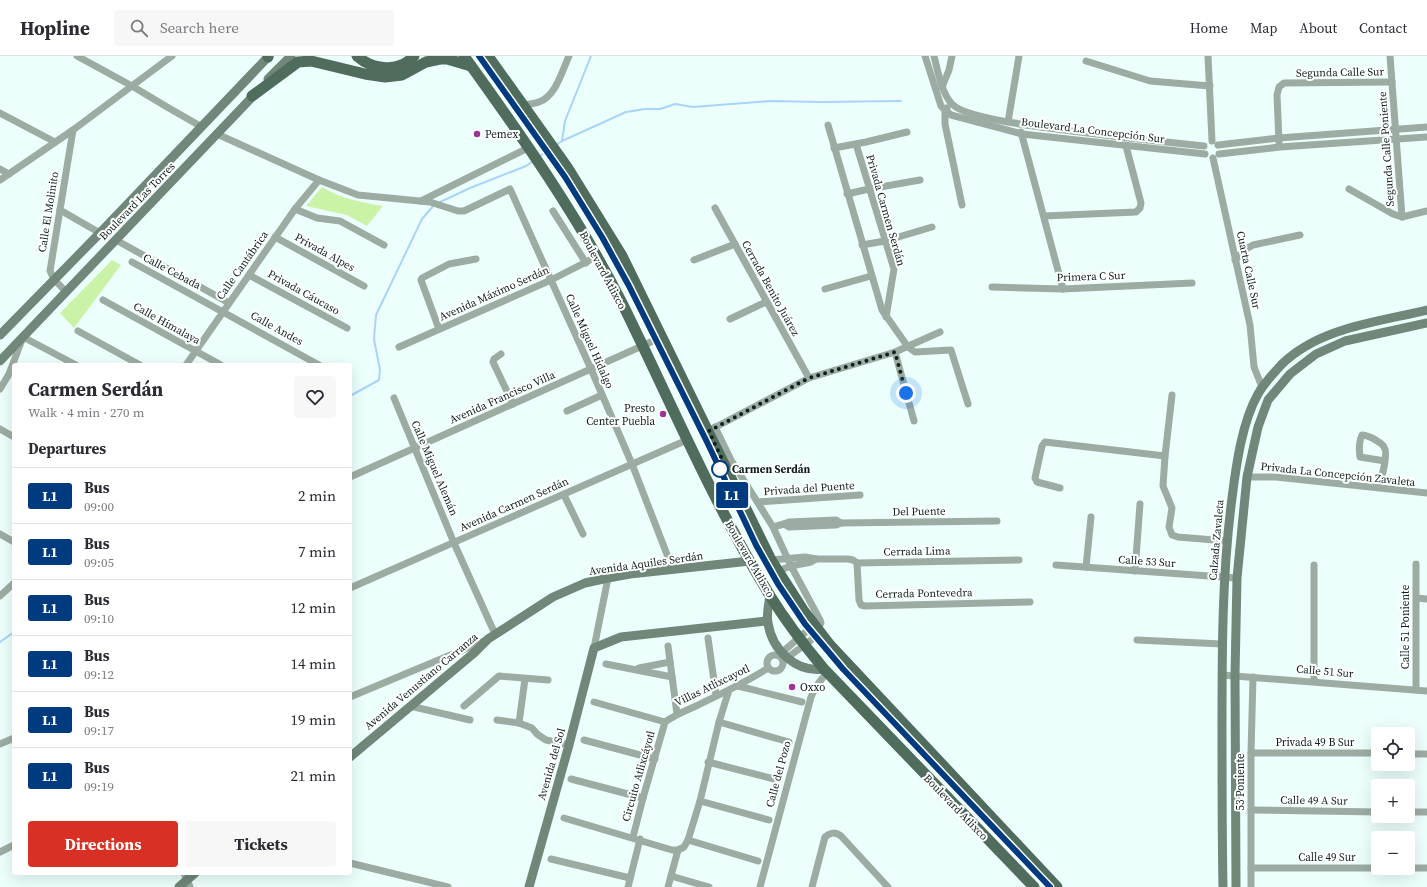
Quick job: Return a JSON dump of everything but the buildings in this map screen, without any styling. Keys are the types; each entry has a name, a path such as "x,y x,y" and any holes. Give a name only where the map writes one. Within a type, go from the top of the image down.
{"main road":[{"name":"Boulevard Las Torres","path":"0,335 202,127 268,56"},
{"name":"Boulevard Las Torres","path":"0,361 291,56"},
{"path":"357,56 363,61 374,66 387,68 400,66 412,59 414,56"},
{"name":"Boulevard Atlixco","path":"464,56 570,210 621,302 687,440 750,561 770,595 802,641 826,671 1034,887"},
{"name":"Boulevard Atlixco","path":"489,57 566,167 622,256 662,337 719,443 771,560 803,610 830,645 1057,887"},
{"path":"252,96 298,62 304,60 375,77 402,75 426,62 440,59 447,59 471,66"},
{"path":"0,327 23,310"},
{"name":"Calzada Zavaleta","path":"1223,887 1222,644 1224,578 1226,541 1235,477 1246,425 1257,394 1262,387 1283,363 1311,342 1341,330 1427,310"},
{"path":"1236,887 1236,578 1247,476 1258,427 1268,400 1290,374 1316,354 1345,342 1427,322"},
{"name":"Avenida Aquiles Serdán","path":"492,637 553,597 584,583 608,578 750,561"},
{"path":"770,595 767,621 774,643 782,657 810,670 826,671"},
{"path":"594,648 621,637 767,621"},
{"name":"Avenida Venustiano Carranza","path":"352,755 492,637"},
{"name":"Avenida del Sol","path":"529,887 594,648"},
{"path":"183,883 193,875"}],"street":[{"path":"77,56 202,127"},
{"path":"0,180 73,130 172,56"},
{"path":"523,105 539,102 548,97 553,90 569,56"},
{"path":"925,56 941,106 945,110 945,124 962,205"},
{"path":"934,56 942,87 952,104 945,110"},
{"path":"942,87 949,70 952,56"},
{"path":"1008,122 1019,56"},
{"path":"1208,56 1215,143 1220,149 1216,156"},
{"name":"Segunda Calle Poniente","path":"1390,56 1402,217"},
{"path":"1086,61 1150,81 1210,86"},
{"name":"Segunda Calle Sur","path":"1280,147 1276,95 1278,87 1284,83 1392,82"},
{"name":"Boulevard La Concepción Sur","path":"952,104 965,112 1008,122 1131,144"},
{"name":"Boulevard La Concepción Sur","path":"945,110 952,115 1022,134 1204,150"},
{"path":"0,113 55,142"},
{"path":"1020,124 1063,289"},
{"path":"828,125 882,310 908,347 917,353 951,350 968,404"},
{"path":"1427,127 1215,143 1208,142 1204,150 1208,157 1280,147 1427,137"},
{"name":"Calle El Molinito","path":"54,279 50,271 73,130"},
{"path":"834,148 907,132"},
{"path":"217,134 319,180 358,195 420,202 529,150"},
{"name":"Privada Carmen Serdán","path":"856,144 894,269 886,317"},
{"path":"1044,216 1136,212 1140,208 1141,203 1131,144"},
{"name":"Cuarta Calle Sur","path":"1216,156 1235,260 1250,326 1254,367 1262,387"},
{"path":"0,169 9,174"},
{"name":"Calle Cantábrica","path":"188,363 295,209 319,180"},
{"path":"847,194 920,180"},
{"name":"Calle Miguel Hidalgo","path":"420,202 430,202 449,209 464,211 510,189 632,464 673,570"},
{"path":"1349,189 1392,214 1402,217 1427,211"},
{"name":"Cerrada Benito Juárez","path":"714,208 809,378"},
{"path":"295,209 317,218 340,221 384,245"},
{"path":"60,210 100,233"},
{"path":"553,211 586,263"},
{"path":"862,245 885,241 932,228"},
{"path":"1235,260 1246,249 1253,245 1300,236"},
{"name":"Privada Alpes","path":"275,237 364,286"},
{"path":"116,240 229,303"},
{"path":"694,260 735,244"},
{"name":"Avenida Máximo Serdán","path":"398,347 551,280 596,257"},
{"path":"439,329 422,278 449,264 476,259"},
{"name":"Calle Cebada","path":"132,262 223,311"},
{"name":"Privada Cáucaso","path":"249,275 347,328"},
{"path":"825,289 872,276"},
{"path":"54,279 66,292"},
{"name":"Primera C Sur","path":"992,287 1063,289 1192,283"},
{"name":"Calle Himalaya","path":"103,300 217,363"},
{"path":"730,319 766,302"},
{"name":"Calle Andes","path":"223,311 315,363"},
{"path":"78,331 136,363"},
{"path":"712,429 809,378 895,352 940,332"},
{"path":"15,363 23,337 72,363"},
{"name":"Avenida Francisco Villa","path":"352,476 662,337"},
{"path":"895,352 914,421"},
{"path":"501,354 494,359 493,362 513,404"},
{"path":"0,389 12,375"},
{"path":"1172,395 1163,486 1172,508 1169,527 1170,532 1172,535 1178,537 1226,541"},
{"path":"567,411 602,396"},
{"name":"Calle Miguel Alemán","path":"394,398 492,637"},
{"path":"0,429 12,436"},
{"name":"Avenida Carmen Serdán","path":"352,587 687,440"},
{"path":"1060,488 1037,482 1035,478 1042,446 1045,442 1165,456"},
{"path":"719,443 732,460 774,526 791,566 820,620 815,637 802,641"},
{"path":"1379,487 1384,461"},
{"name":"Privada La Concepción Zavaleta","path":"1247,476 1276,477 1379,487 1427,494"},
{"path":"564,495 583,534"},
{"name":"Privada del Puente","path":"758,502 860,495"},
{"path":"1135,571 1140,504"},
{"path":"1086,567 1091,517"},
{"name":"Del Puente","path":"774,526 789,522 828,520 836,520 841,523 997,521"},
{"path":"0,534 12,541"},
{"name":"Cerrada Lima","path":"771,560 805,557 816,559 848,558 857,563 1019,560"},
{"name":"Cerrada Lima","path":"778,571 791,566 806,564 816,559"},
{"name":"Cerrada Pontevedra","path":"857,563 859,600 861,605 864,606 1030,602"},
{"name":"Calle 51 Poniente","path":"1416,564 1416,690"},
{"name":"Calle 53 Sur","path":"1056,565 1236,578"},
{"path":"1314,565 1314,681"},
{"name":"Avenida del Sol","path":"594,648 608,578"},
{"path":"0,596 12,585"},
{"path":"1417,598 1427,599"},
{"path":"782,657 782,667 778,671 772,671 768,668 766,663 768,658 772,655 782,657 802,641 809,629 817,628"},
{"path":"352,696 492,637"},
{"path":"708,638 716,695"},
{"path":"1137,640 1222,644"},
{"path":"668,646 677,714"},
{"path":"635,669 670,662"},
{"path":"606,664 672,677"},
{"name":"Villas Atlixcayotl","path":"666,722 677,714 738,686 768,668"},
{"name":"Calle del Pozo","path":"760,887 811,697 815,687 826,671"},
{"name":"Calle 51 Sur","path":"1222,675 1427,691"},
{"path":"464,706 499,676 548,680"},
{"name":"53 Poniente","path":"1252,887 1251,753 1254,677"},
{"path":"519,723 525,679"},
{"path":"738,686 802,702"},
{"path":"564,818 636,838 672,850 678,850 684,847 688,840 700,800 718,722 729,690"},
{"path":"594,702 666,722"},
{"path":"410,706 470,720"},
{"path":"497,720 519,723 532,728 537,734 546,740 569,744"},
{"name":"Circuito Atlixcáyotl","path":"628,887 643,798 666,722"},
{"path":"718,722 789,742"},
{"path":"0,744 12,739"},
{"path":"584,740 655,759"},
{"name":"Privada 49 B Sur","path":"1251,753 1371,753"},
{"path":"1415,754 1427,754"},
{"path":"708,762 778,780"},
{"path":"571,780 643,798"},
{"path":"700,800 769,820"},
{"name":"Calle 49 A Sur","path":"1251,810 1371,812"},
{"path":"1415,812 1427,812"},
{"path":"812,887 825,838 830,833 836,833 841,836 888,887"},
{"path":"688,840 758,861"},
{"path":"0,852 12,846"},
{"path":"668,887 678,850"},
{"path":"551,859 630,878"},
{"path":"352,863 448,887"},
{"name":"Calle 49 Sur","path":"1251,868 1427,868"},
{"path":"671,876 709,887"}],"green space":[{"path":"322,187 343,197 359,202 383,206 367,226 347,215 306,206"},
{"path":"112,260 121,265 74,328 60,313"}],"waterway":[{"path":"562,141 565,121 591,56"},
{"path":"556,145 626,112 645,109 660,109 675,104 693,107 769,101 901,101"},
{"path":"540,156 549,150"},
{"path":"438,203 470,188 526,166 533,161"},
{"path":"352,395 379,380 380,370 374,339 376,315 422,219 434,205"},
{"path":"0,642 12,633"}],"bus line":[{"name":"L1","path":"479,56 565,177 602,237 629,286 707,442 756,545 778,584 805,624 843,669 1050,887"}],"place":[{"name":"Pemex","path":"477,134"},
{"name":"Presto Center Puebla","path":"663,414"},
{"name":"Carmen Serdán","path":"720,469"},
{"name":"Oxxo","path":"792,687"}],"route":[{"path":"720,469 727,470 709,431 809,378 895,352 906,393"}]}
